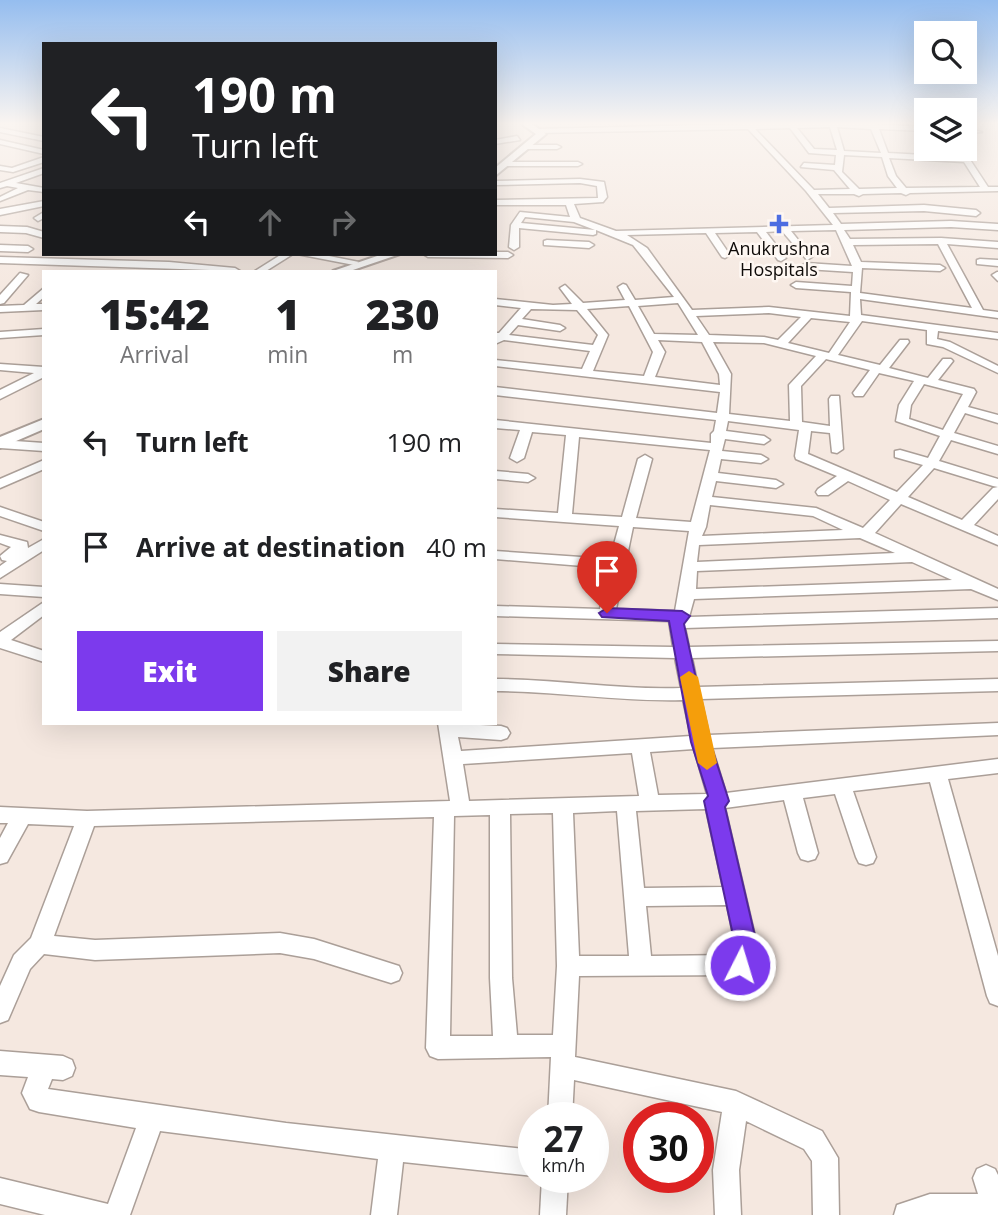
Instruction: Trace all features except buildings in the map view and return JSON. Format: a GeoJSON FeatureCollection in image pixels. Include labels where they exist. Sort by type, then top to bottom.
{"type":"FeatureCollection","features":[{"type":"Feature","properties":{"kind":"main road"},"geometry":{"type":"LineString","coordinates":[[331,270],[374,256]]}},
{"type":"Feature","properties":{"kind":"main road"},"geometry":{"type":"LineString","coordinates":[[342,270],[388,256]]}},
{"type":"Feature","properties":{"kind":"main road"},"geometry":{"type":"LineString","coordinates":[[0,437],[42,419]]}},
{"type":"Feature","properties":{"kind":"main road"},"geometry":{"type":"LineString","coordinates":[[0,444],[42,424]]}},
{"type":"Feature","properties":{"kind":"street"},"geometry":{"type":"LineString","coordinates":[[497,183],[580,181],[601,184],[603,197],[600,200],[569,202],[497,203]]}},
{"type":"Feature","properties":{"kind":"street"},"geometry":{"type":"LineString","coordinates":[[801,181],[849,242],[858,267],[855,315],[828,355],[795,385],[801,425],[801,456],[998,541]]}},
{"type":"Feature","properties":{"kind":"street"},"geometry":{"type":"LineString","coordinates":[[846,181],[877,210]]}},
{"type":"Feature","properties":{"kind":"street"},"geometry":{"type":"LineString","coordinates":[[893,181],[913,200]]}},
{"type":"Feature","properties":{"kind":"street"},"geometry":{"type":"LineString","coordinates":[[947,181],[960,203]]}},
{"type":"Feature","properties":{"kind":"street"},"geometry":{"type":"LineString","coordinates":[[980,181],[985,188]]}},
{"type":"Feature","properties":{"kind":"street"},"geometry":{"type":"LineString","coordinates":[[3,184],[42,190]]}},
{"type":"Feature","properties":{"kind":"street"},"geometry":{"type":"LineString","coordinates":[[2,199],[27,187]]}},
{"type":"Feature","properties":{"kind":"street"},"geometry":{"type":"LineString","coordinates":[[812,192],[998,188]]}},
{"type":"Feature","properties":{"kind":"street"},"geometry":{"type":"LineString","coordinates":[[569,202],[576,220]]}},
{"type":"Feature","properties":{"kind":"street"},"geometry":{"type":"LineString","coordinates":[[0,212],[42,203]]}},
{"type":"Feature","properties":{"kind":"street"},"geometry":{"type":"LineString","coordinates":[[497,252],[511,251],[515,225],[523,214],[524,203]]}},
{"type":"Feature","properties":{"kind":"street"},"geometry":{"type":"LineString","coordinates":[[825,211],[924,208],[976,213]]}},
{"type":"Feature","properties":{"kind":"street"},"geometry":{"type":"LineString","coordinates":[[523,214],[576,220],[638,244],[705,336],[725,374],[726,390],[705,500],[693,541],[687,594],[679,620],[701,742],[717,801],[733,896],[747,949],[740,965],[568,967]]}},
{"type":"Feature","properties":{"kind":"street"},"geometry":{"type":"LineString","coordinates":[[515,225],[608,233],[951,224],[998,227]]}},
{"type":"Feature","properties":{"kind":"street"},"geometry":{"type":"LineString","coordinates":[[0,229],[16,229],[42,235]]}},
{"type":"Feature","properties":{"kind":"street"},"geometry":{"type":"LineString","coordinates":[[0,246],[16,229]]}},
{"type":"Feature","properties":{"kind":"street"},"geometry":{"type":"LineString","coordinates":[[759,229],[781,258]]}},
{"type":"Feature","properties":{"kind":"street"},"geometry":{"type":"LineString","coordinates":[[785,229],[807,261],[858,267],[940,268]]}},
{"type":"Feature","properties":{"kind":"street"},"geometry":{"type":"LineString","coordinates":[[564,230],[544,247],[589,245]]}},
{"type":"Feature","properties":{"kind":"street"},"geometry":{"type":"LineString","coordinates":[[709,230],[725,255]]}},
{"type":"Feature","properties":{"kind":"street"},"geometry":{"type":"LineString","coordinates":[[894,241],[904,262]]}},
{"type":"Feature","properties":{"kind":"street"},"geometry":{"type":"LineString","coordinates":[[849,242],[941,241],[998,245]]}},
{"type":"Feature","properties":{"kind":"street"},"geometry":{"type":"LineString","coordinates":[[941,241],[979,312]]}},
{"type":"Feature","properties":{"kind":"street"},"geometry":{"type":"LineString","coordinates":[[0,246],[28,248]]}},
{"type":"Feature","properties":{"kind":"street"},"geometry":{"type":"LineString","coordinates":[[87,262],[94,256]]}},
{"type":"Feature","properties":{"kind":"street"},"geometry":{"type":"LineString","coordinates":[[169,265],[184,256]]}},
{"type":"Feature","properties":{"kind":"street"},"geometry":{"type":"LineString","coordinates":[[262,270],[285,256]]}},
{"type":"Feature","properties":{"kind":"street"},"geometry":{"type":"LineString","coordinates":[[315,256],[354,262]]}},
{"type":"Feature","properties":{"kind":"street"},"geometry":{"type":"LineString","coordinates":[[0,260],[169,265],[202,270]]}},
{"type":"Feature","properties":{"kind":"street"},"geometry":{"type":"LineString","coordinates":[[980,262],[998,262]]}},
{"type":"Feature","properties":{"kind":"street"},"geometry":{"type":"LineString","coordinates":[[0,301],[23,275]]}},
{"type":"Feature","properties":{"kind":"street"},"geometry":{"type":"LineString","coordinates":[[0,284],[15,285]]}},
{"type":"Feature","properties":{"kind":"street"},"geometry":{"type":"LineString","coordinates":[[796,285],[909,299],[943,308],[998,315]]}},
{"type":"Feature","properties":{"kind":"street"},"geometry":{"type":"LineString","coordinates":[[506,287],[497,302],[528,306],[581,306],[681,300]]}},
{"type":"Feature","properties":{"kind":"street"},"geometry":{"type":"LineString","coordinates":[[623,287],[659,352],[648,380]]}},
{"type":"Feature","properties":{"kind":"street"},"geometry":{"type":"LineString","coordinates":[[565,288],[603,335],[586,373]]}},
{"type":"Feature","properties":{"kind":"street"},"geometry":{"type":"LineString","coordinates":[[27,308],[42,293]]}},
{"type":"Feature","properties":{"kind":"street"},"geometry":{"type":"LineString","coordinates":[[798,303],[855,315],[998,336]]}},
{"type":"Feature","properties":{"kind":"street"},"geometry":{"type":"LineString","coordinates":[[497,339],[528,306]]}},
{"type":"Feature","properties":{"kind":"street"},"geometry":{"type":"LineString","coordinates":[[0,309],[42,307]]}},
{"type":"Feature","properties":{"kind":"street"},"geometry":{"type":"LineString","coordinates":[[943,308],[945,329]]}},
{"type":"Feature","properties":{"kind":"street"},"geometry":{"type":"LineString","coordinates":[[689,313],[769,310],[855,315]]}},
{"type":"Feature","properties":{"kind":"street"},"geometry":{"type":"LineString","coordinates":[[781,344],[809,314]]}},
{"type":"Feature","properties":{"kind":"street"},"geometry":{"type":"LineString","coordinates":[[514,321],[560,328]]}},
{"type":"Feature","properties":{"kind":"street"},"geometry":{"type":"LineString","coordinates":[[933,327],[931,342],[946,344],[998,370]]}},
{"type":"Feature","properties":{"kind":"street"},"geometry":{"type":"LineString","coordinates":[[0,335],[42,332]]}},
{"type":"Feature","properties":{"kind":"street"},"geometry":{"type":"LineString","coordinates":[[651,337],[705,336],[781,344],[970,391],[963,409],[945,434],[931,464],[867,533],[693,541]]}},
{"type":"Feature","properties":{"kind":"street"},"geometry":{"type":"LineString","coordinates":[[497,339],[598,349]]}},
{"type":"Feature","properties":{"kind":"street"},"geometry":{"type":"LineString","coordinates":[[859,393],[904,342]]}},
{"type":"Feature","properties":{"kind":"street"},"geometry":{"type":"LineString","coordinates":[[947,361],[905,405],[902,421],[998,450]]}},
{"type":"Feature","properties":{"kind":"street"},"geometry":{"type":"LineString","coordinates":[[497,363],[726,390]]}},
{"type":"Feature","properties":{"kind":"street"},"geometry":{"type":"LineString","coordinates":[[0,367],[42,371]]}},
{"type":"Feature","properties":{"kind":"street"},"geometry":{"type":"LineString","coordinates":[[0,395],[42,372]]}},
{"type":"Feature","properties":{"kind":"street"},"geometry":{"type":"LineString","coordinates":[[497,391],[836,430]]}},
{"type":"Feature","properties":{"kind":"street"},"geometry":{"type":"LineString","coordinates":[[835,399],[837,449]]}},
{"type":"Feature","properties":{"kind":"street"},"geometry":{"type":"LineString","coordinates":[[963,409],[998,419]]}},
{"type":"Feature","properties":{"kind":"street"},"geometry":{"type":"LineString","coordinates":[[497,425],[716,445],[764,440]]}},
{"type":"Feature","properties":{"kind":"street"},"geometry":{"type":"LineString","coordinates":[[517,458],[527,427]]}},
{"type":"Feature","properties":{"kind":"street"},"geometry":{"type":"LineString","coordinates":[[565,517],[573,433]]}},
{"type":"Feature","properties":{"kind":"street"},"geometry":{"type":"LineString","coordinates":[[0,444],[42,447]]}},
{"type":"Feature","properties":{"kind":"street"},"geometry":{"type":"LineString","coordinates":[[716,445],[761,459]]}},
{"type":"Feature","properties":{"kind":"street"},"geometry":{"type":"LineString","coordinates":[[900,454],[998,483]]}},
{"type":"Feature","properties":{"kind":"street"},"geometry":{"type":"LineString","coordinates":[[607,613],[616,564],[645,459]]}},
{"type":"Feature","properties":{"kind":"street"},"geometry":{"type":"LineString","coordinates":[[0,484],[40,468]]}},
{"type":"Feature","properties":{"kind":"street"},"geometry":{"type":"LineString","coordinates":[[497,475],[528,478]]}},
{"type":"Feature","properties":{"kind":"street"},"geometry":{"type":"LineString","coordinates":[[710,476],[776,484]]}},
{"type":"Feature","properties":{"kind":"street"},"geometry":{"type":"LineString","coordinates":[[823,492],[847,476]]}},
{"type":"Feature","properties":{"kind":"street"},"geometry":{"type":"LineString","coordinates":[[964,527],[998,491]]}},
{"type":"Feature","properties":{"kind":"street"},"geometry":{"type":"LineString","coordinates":[[705,500],[816,512],[977,583],[998,595]]}},
{"type":"Feature","properties":{"kind":"street"},"geometry":{"type":"LineString","coordinates":[[0,511],[42,526]]}},
{"type":"Feature","properties":{"kind":"street"},"geometry":{"type":"LineString","coordinates":[[497,513],[630,520],[699,527]]}},
{"type":"Feature","properties":{"kind":"street"},"geometry":{"type":"LineString","coordinates":[[0,539],[22,546],[0,562]]}},
{"type":"Feature","properties":{"kind":"street"},"geometry":{"type":"LineString","coordinates":[[0,573],[42,544]]}},
{"type":"Feature","properties":{"kind":"street"},"geometry":{"type":"LineString","coordinates":[[497,555],[616,564]]}},
{"type":"Feature","properties":{"kind":"street"},"geometry":{"type":"LineString","coordinates":[[689,567],[918,557]]}},
{"type":"Feature","properties":{"kind":"street"},"geometry":{"type":"LineString","coordinates":[[687,594],[977,583]]}},
{"type":"Feature","properties":{"kind":"street"},"geometry":{"type":"LineString","coordinates":[[0,589],[42,592]]}},
{"type":"Feature","properties":{"kind":"street"},"geometry":{"type":"LineString","coordinates":[[497,611],[607,613],[679,620],[998,613]]}},
{"type":"Feature","properties":{"kind":"street"},"geometry":{"type":"LineString","coordinates":[[1,638],[41,612]]}},
{"type":"Feature","properties":{"kind":"street"},"geometry":{"type":"LineString","coordinates":[[1,638],[42,656]]}},
{"type":"Feature","properties":{"kind":"street"},"geometry":{"type":"LineString","coordinates":[[497,649],[684,653],[998,646]]}},
{"type":"Feature","properties":{"kind":"street"},"geometry":{"type":"LineString","coordinates":[[497,685],[530,685],[643,695],[998,685]]}},
{"type":"Feature","properties":{"kind":"street"},"geometry":{"type":"LineString","coordinates":[[501,733],[447,726],[455,758],[438,1048],[506,1048],[564,1056],[736,1103],[820,1146],[825,1158],[826,1215]]}},
{"type":"Feature","properties":{"kind":"street"},"geometry":{"type":"LineString","coordinates":[[455,758],[701,742],[998,729]]}},
{"type":"Feature","properties":{"kind":"street"},"geometry":{"type":"LineString","coordinates":[[640,748],[650,803]]}},
{"type":"Feature","properties":{"kind":"street"},"geometry":{"type":"LineString","coordinates":[[0,815],[87,819],[717,801],[998,766]]}},
{"type":"Feature","properties":{"kind":"street"},"geometry":{"type":"LineString","coordinates":[[937,774],[998,996]]}},
{"type":"Feature","properties":{"kind":"street"},"geometry":{"type":"LineString","coordinates":[[842,786],[866,857]]}},
{"type":"Feature","properties":{"kind":"street"},"geometry":{"type":"LineString","coordinates":[[792,792],[808,853]]}},
{"type":"Feature","properties":{"kind":"street"},"geometry":{"type":"LineString","coordinates":[[626,805],[641,967]]}},
{"type":"Feature","properties":{"kind":"street"},"geometry":{"type":"LineString","coordinates":[[561,1102],[568,967],[563,806]]}},
{"type":"Feature","properties":{"kind":"street"},"geometry":{"type":"LineString","coordinates":[[500,807],[501,978],[506,1048]]}},
{"type":"Feature","properties":{"kind":"street"},"geometry":{"type":"LineString","coordinates":[[0,856],[22,817]]}},
{"type":"Feature","properties":{"kind":"street"},"geometry":{"type":"LineString","coordinates":[[0,1012],[22,962],[40,944],[87,819]]}},
{"type":"Feature","properties":{"kind":"street"},"geometry":{"type":"LineString","coordinates":[[633,897],[733,896]]}},
{"type":"Feature","properties":{"kind":"street"},"geometry":{"type":"LineString","coordinates":[[40,944],[95,950],[280,943],[314,949],[391,973]]}},
{"type":"Feature","properties":{"kind":"street"},"geometry":{"type":"LineString","coordinates":[[0,1063],[53,1068],[34,1098],[152,1119],[392,1149],[518,1161]]}},
{"type":"Feature","properties":{"kind":"street"},"geometry":{"type":"LineString","coordinates":[[728,1215],[726,1170],[736,1103]]}},
{"type":"Feature","properties":{"kind":"street"},"geometry":{"type":"LineString","coordinates":[[117,1215],[152,1119]]}},
{"type":"Feature","properties":{"kind":"street"},"geometry":{"type":"LineString","coordinates":[[384,1215],[392,1149]]}},
{"type":"Feature","properties":{"kind":"street"},"geometry":{"type":"LineString","coordinates":[[906,1215],[930,1207],[997,1209],[986,1178]]}},
{"type":"Feature","properties":{"kind":"street"},"geometry":{"type":"LineString","coordinates":[[0,1191],[102,1215]]}},
{"type":"Feature","properties":{"kind":"street"},"geometry":{"type":"LineString","coordinates":[[553,1215],[554,1193]]}},
{"type":"Feature","properties":{"kind":"slow traffic"},"geometry":{"type":"LineString","coordinates":[[689,677],[707,763]]}},
{"type":"Feature","properties":{"kind":"place","name":"Anukrushna Hospitals"},"geometry":{"type":"Point","coordinates":[779,224]}},
{"type":"Feature","properties":{"kind":"route"},"geometry":{"type":"LineString","coordinates":[[607,613],[682,616],[676,623],[701,742],[719,801],[714,801],[733,896],[747,949],[746,958],[740,965]]}}]}
